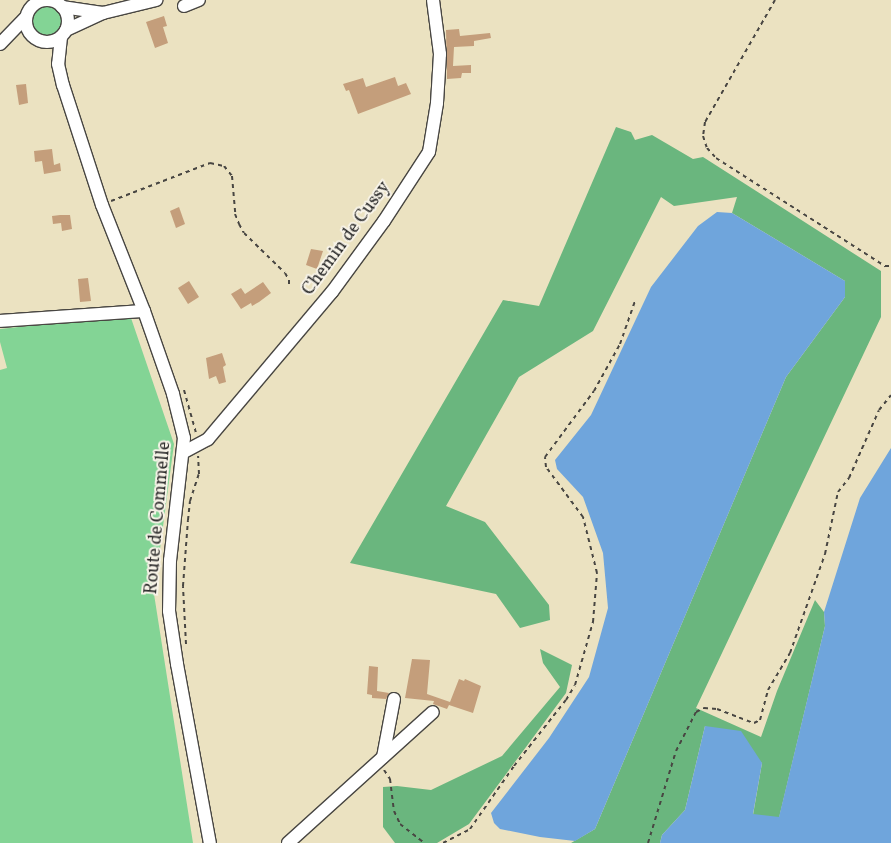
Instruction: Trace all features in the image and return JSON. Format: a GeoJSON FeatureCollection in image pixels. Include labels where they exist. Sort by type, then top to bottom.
{"type":"FeatureCollection","features":[{"type":"Feature","properties":{"kind":"street"},"geometry":{"type":"LineString","coordinates":[[2,42],[29,9],[41,1],[49,0],[62,7],[97,11],[156,0]]}},
{"type":"Feature","properties":{"kind":"street"},"geometry":{"type":"LineString","coordinates":[[184,6],[199,0]]}},
{"type":"Feature","properties":{"kind":"street","name":"Chemin de Cussy"},"geometry":{"type":"LineString","coordinates":[[184,452],[208,439],[332,292],[384,221],[429,152],[437,104],[440,54],[433,0]]}},
{"type":"Feature","properties":{"kind":"street"},"geometry":{"type":"LineString","coordinates":[[62,7],[67,18],[63,33]]}},
{"type":"Feature","properties":{"kind":"street"},"geometry":{"type":"LineString","coordinates":[[29,9],[26,24],[35,38]]}},
{"type":"Feature","properties":{"kind":"street"},"geometry":{"type":"LineString","coordinates":[[2,42],[35,38],[50,42],[97,11]]}},
{"type":"Feature","properties":{"kind":"street","name":"Route de Commelle"},"geometry":{"type":"LineString","coordinates":[[58,64],[63,33]]}},
{"type":"Feature","properties":{"kind":"street","name":"Route de Commelle"},"geometry":{"type":"LineString","coordinates":[[35,38],[58,64],[102,205],[144,311],[179,415],[184,452],[170,560],[170,611],[177,664],[210,843]]}},
{"type":"Feature","properties":{"kind":"street"},"geometry":{"type":"LineString","coordinates":[[0,321],[144,311]]}},
{"type":"Feature","properties":{"kind":"street"},"geometry":{"type":"LineString","coordinates":[[381,759],[394,699]]}},
{"type":"Feature","properties":{"kind":"street"},"geometry":{"type":"LineString","coordinates":[[288,843],[433,712]]}},
{"type":"Feature","properties":{"kind":"path"},"geometry":{"type":"LineString","coordinates":[[775,0],[705,122],[703,136],[707,148],[716,158],[885,266],[891,266]]}},
{"type":"Feature","properties":{"kind":"path"},"geometry":{"type":"LineString","coordinates":[[102,205],[210,163],[218,163],[224,166],[232,176],[235,214],[242,229],[285,273],[289,288]]}},
{"type":"Feature","properties":{"kind":"path"},"geometry":{"type":"LineString","coordinates":[[443,843],[470,830],[514,766],[566,700],[575,685],[594,622],[597,574],[583,517],[568,494],[546,467],[545,457],[594,391],[620,344],[635,301]]}},
{"type":"Feature","properties":{"kind":"path"},"geometry":{"type":"LineString","coordinates":[[184,389],[190,407],[198,446],[199,474],[190,501],[183,586],[186,652]]}},
{"type":"Feature","properties":{"kind":"path"},"geometry":{"type":"LineString","coordinates":[[648,843],[676,751],[696,712],[704,708],[717,710],[754,723],[760,720],[768,690],[790,653],[825,554],[838,492],[849,478],[879,410],[891,395]]}},
{"type":"Feature","properties":{"kind":"path"},"geometry":{"type":"LineString","coordinates":[[381,759],[390,779],[394,811],[400,824],[424,843]]}},
{"type":"Feature","properties":{"kind":"green space"},"geometry":{"type":"Polygon","coordinates":[[[47,3],[58,8],[63,19],[58,30],[47,35],[36,30],[31,19],[36,8],[47,3]]]}},
{"type":"Feature","properties":{"kind":"green space"},"geometry":{"type":"Polygon","coordinates":[[[616,127],[631,132],[635,140],[652,135],[693,159],[703,157],[881,271],[881,317],[696,708],[761,737],[777,691],[815,600],[824,612],[825,626],[779,818],[753,815],[762,763],[705,726],[685,810],[662,835],[660,843],[571,843],[595,829],[786,377],[845,297],[845,281],[732,213],[737,197],[674,206],[661,197],[593,331],[519,377],[446,506],[485,522],[549,605],[550,620],[520,628],[496,594],[350,563],[503,300],[539,306],[616,127]]]}},
{"type":"Feature","properties":{"kind":"green space"},"geometry":{"type":"Polygon","coordinates":[[[130,315],[174,444],[154,594],[193,843],[0,843],[0,370],[7,368],[0,342],[0,329],[130,315]]]}},
{"type":"Feature","properties":{"kind":"green space"},"geometry":{"type":"Polygon","coordinates":[[[540,649],[572,665],[566,693],[469,824],[437,843],[395,843],[383,827],[383,787],[397,786],[431,790],[502,756],[560,687],[543,663],[540,649]]]}},
{"type":"Feature","properties":{"kind":"water"},"geometry":{"type":"Polygon","coordinates":[[[717,212],[732,213],[845,281],[845,297],[786,377],[595,829],[575,841],[540,837],[500,829],[494,823],[491,813],[549,738],[589,677],[608,608],[603,553],[583,497],[557,469],[555,460],[591,415],[651,287],[698,226],[717,212]]]}},
{"type":"Feature","properties":{"kind":"water"},"geometry":{"type":"Polygon","coordinates":[[[891,448],[891,843],[660,843],[662,835],[685,810],[705,726],[741,731],[762,763],[753,814],[779,817],[825,626],[824,612],[860,498],[891,448]]]}},
{"type":"Feature","properties":{"kind":"building"},"geometry":{"type":"Polygon","coordinates":[[[164,16],[167,26],[163,27],[168,43],[155,48],[146,22],[164,16]]]}},
{"type":"Feature","properties":{"kind":"building"},"geometry":{"type":"Polygon","coordinates":[[[459,29],[460,36],[490,33],[491,38],[474,41],[474,46],[454,47],[453,66],[471,65],[471,73],[462,73],[461,78],[447,79],[446,30],[459,29]]]}},
{"type":"Feature","properties":{"kind":"building"},"geometry":{"type":"Polygon","coordinates":[[[395,77],[398,86],[406,83],[411,94],[358,114],[349,90],[346,91],[343,84],[363,78],[366,87],[395,77]]]}},
{"type":"Feature","properties":{"kind":"building"},"geometry":{"type":"Polygon","coordinates":[[[26,84],[28,103],[19,105],[16,85],[26,84]]]}},
{"type":"Feature","properties":{"kind":"building"},"geometry":{"type":"Polygon","coordinates":[[[52,149],[54,165],[60,163],[61,171],[44,174],[42,161],[35,162],[34,151],[52,149]]]}},
{"type":"Feature","properties":{"kind":"building"},"geometry":{"type":"Polygon","coordinates":[[[179,207],[185,224],[176,228],[170,211],[179,207]]]}},
{"type":"Feature","properties":{"kind":"building"},"geometry":{"type":"Polygon","coordinates":[[[70,215],[72,229],[62,231],[61,223],[53,224],[52,216],[70,215]]]}},
{"type":"Feature","properties":{"kind":"building"},"geometry":{"type":"Polygon","coordinates":[[[311,249],[323,251],[317,269],[306,265],[311,249]]]}},
{"type":"Feature","properties":{"kind":"building"},"geometry":{"type":"Polygon","coordinates":[[[88,278],[91,301],[80,302],[78,279],[88,278]]]}},
{"type":"Feature","properties":{"kind":"building"},"geometry":{"type":"Polygon","coordinates":[[[189,281],[199,297],[188,304],[178,288],[189,281]]]}},
{"type":"Feature","properties":{"kind":"building"},"geometry":{"type":"Polygon","coordinates":[[[263,282],[271,293],[252,306],[251,303],[241,309],[231,294],[241,288],[245,294],[263,282]]]}},
{"type":"Feature","properties":{"kind":"building"},"geometry":{"type":"Polygon","coordinates":[[[222,353],[226,365],[223,367],[226,382],[219,384],[216,376],[209,379],[206,358],[222,353]]]}},
{"type":"Feature","properties":{"kind":"building"},"geometry":{"type":"Polygon","coordinates":[[[412,659],[430,660],[427,694],[450,702],[459,679],[464,681],[465,679],[481,686],[473,713],[449,705],[447,709],[433,704],[434,701],[405,698],[412,659]]]}},
{"type":"Feature","properties":{"kind":"building"},"geometry":{"type":"Polygon","coordinates":[[[369,666],[378,667],[377,691],[389,693],[386,699],[372,698],[372,695],[367,694],[369,666]]]}}]}
